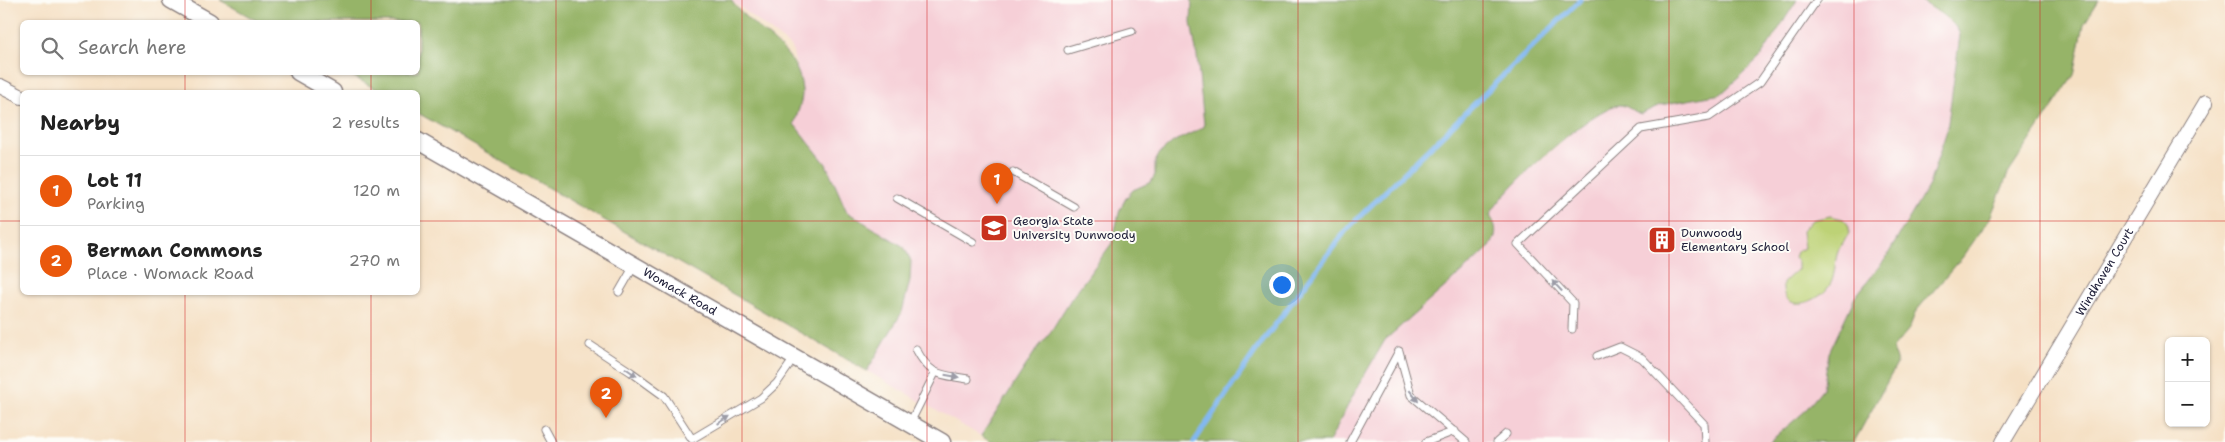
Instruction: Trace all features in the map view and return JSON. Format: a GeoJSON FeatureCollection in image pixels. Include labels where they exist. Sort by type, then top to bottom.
{"type":"FeatureCollection","features":[{"type":"Feature","properties":{"kind":"street"},"geometry":{"type":"LineString","coordinates":[[171,0],[206,20]]}},
{"type":"Feature","properties":{"kind":"street"},"geometry":{"type":"LineString","coordinates":[[303,75],[329,90]]}},
{"type":"Feature","properties":{"kind":"street"},"geometry":{"type":"LineString","coordinates":[[0,86],[20,96]]}},
{"type":"Feature","properties":{"kind":"street","name":"Windhaven Court"},"geometry":{"type":"LineString","coordinates":[[2003,442],[2206,102]]}},
{"type":"Feature","properties":{"kind":"street","name":"Womack Road"},"geometry":{"type":"LineString","coordinates":[[420,142],[942,442]]}},
{"type":"Feature","properties":{"kind":"lane"},"geometry":{"type":"LineString","coordinates":[[1572,329],[1573,303],[1518,244],[1642,129],[1709,117],[1760,82],[1817,0]]}},
{"type":"Feature","properties":{"kind":"lane"},"geometry":{"type":"LineString","coordinates":[[1068,50],[1132,31]]}},
{"type":"Feature","properties":{"kind":"lane"},"geometry":{"type":"LineString","coordinates":[[1013,172],[1074,207]]}},
{"type":"Feature","properties":{"kind":"lane"},"geometry":{"type":"LineString","coordinates":[[897,198],[973,242]]}},
{"type":"Feature","properties":{"kind":"lane"},"geometry":{"type":"LineString","coordinates":[[619,292],[634,265]]}},
{"type":"Feature","properties":{"kind":"lane"},"geometry":{"type":"LineString","coordinates":[[590,345],[632,372],[664,396],[692,439],[756,401],[777,383],[795,357]]}},
{"type":"Feature","properties":{"kind":"lane"},"geometry":{"type":"LineString","coordinates":[[1597,356],[1620,347],[1642,358],[1704,424],[1704,442]]}},
{"type":"Feature","properties":{"kind":"lane"},"geometry":{"type":"LineString","coordinates":[[916,349],[924,362],[935,373],[968,379]]}},
{"type":"Feature","properties":{"kind":"lane"},"geometry":{"type":"LineString","coordinates":[[1350,442],[1399,351],[1411,395],[1466,442]]}},
{"type":"Feature","properties":{"kind":"lane"},"geometry":{"type":"LineString","coordinates":[[910,423],[935,373]]}},
{"type":"Feature","properties":{"kind":"lane"},"geometry":{"type":"LineString","coordinates":[[544,429],[551,442]]}},
{"type":"Feature","properties":{"kind":"lane"},"geometry":{"type":"LineString","coordinates":[[1426,442],[1455,431]]}},
{"type":"Feature","properties":{"kind":"lane"},"geometry":{"type":"LineString","coordinates":[[1496,442],[1506,434]]}},
{"type":"Feature","properties":{"kind":"shaded area","name":"Georgia State University Dunwoody"},"geometry":{"type":"Polygon","coordinates":[[[731,0],[1192,0],[1191,23],[1197,56],[1204,124],[1202,128],[1173,142],[1154,168],[1155,175],[1151,182],[1120,209],[1112,243],[1071,299],[1048,336],[1036,350],[981,436],[867,371],[902,312],[904,247],[847,212],[826,164],[794,124],[802,91],[792,48],[731,0]]]}},
{"type":"Feature","properties":{"kind":"shaded area"},"geometry":{"type":"Polygon","coordinates":[[[1797,0],[1920,0],[1949,21],[1958,30],[1960,35],[1947,130],[1929,185],[1884,261],[1855,297],[1829,353],[1823,389],[1803,413],[1769,442],[1329,442],[1358,386],[1385,340],[1410,318],[1495,223],[1490,215],[1492,209],[1516,182],[1582,124],[1608,108],[1620,105],[1641,114],[1660,105],[1721,94],[1773,40],[1797,0]]]}},
{"type":"Feature","properties":{"kind":"green space"},"geometry":{"type":"Polygon","coordinates":[[[220,0],[731,0],[740,12],[774,41],[793,62],[799,75],[802,90],[801,103],[794,124],[826,164],[847,212],[904,247],[911,261],[910,280],[902,312],[867,371],[420,114],[420,90],[377,90],[351,75],[420,75],[420,20],[255,20],[220,0]]]}},
{"type":"Feature","properties":{"kind":"green space"},"geometry":{"type":"Polygon","coordinates":[[[1192,0],[1797,0],[1760,58],[1721,94],[1660,105],[1641,114],[1622,105],[1608,109],[1570,134],[1528,171],[1510,189],[1490,216],[1496,232],[1490,247],[1385,340],[1358,386],[1329,442],[991,442],[981,436],[1036,350],[1048,336],[1071,299],[1112,243],[1120,209],[1126,198],[1133,190],[1151,182],[1155,175],[1155,162],[1160,153],[1173,142],[1202,128],[1204,124],[1197,56],[1191,23],[1192,0]]]}},
{"type":"Feature","properties":{"kind":"green space"},"geometry":{"type":"Polygon","coordinates":[[[1920,0],[2099,0],[2084,24],[2074,75],[2008,174],[1990,218],[1962,258],[1916,311],[1909,329],[1893,348],[1897,364],[1854,442],[1769,442],[1803,413],[1823,389],[1829,353],[1855,297],[1884,261],[1929,185],[1947,130],[1960,35],[1949,20],[1920,0]]]}},
{"type":"Feature","properties":{"kind":"green space"},"geometry":{"type":"Polygon","coordinates":[[[1830,216],[1843,219],[1847,223],[1849,230],[1837,254],[1834,275],[1830,285],[1821,295],[1814,299],[1807,302],[1792,302],[1783,293],[1783,283],[1798,269],[1798,262],[1794,257],[1796,252],[1804,248],[1802,231],[1812,220],[1830,216]]]}},
{"type":"Feature","properties":{"kind":"waterway"},"geometry":{"type":"LineString","coordinates":[[1194,442],[1257,349],[1347,229],[1580,0]]}},
{"type":"Feature","properties":{"kind":"place","name":"Lot 11"},"geometry":{"type":"Point","coordinates":[997,204]}},
{"type":"Feature","properties":{"kind":"place","name":"Georgia State University Dunwoody"},"geometry":{"type":"Point","coordinates":[994,228]}},
{"type":"Feature","properties":{"kind":"place","name":"Dunwoody Elementary School"},"geometry":{"type":"Point","coordinates":[1662,240]}},
{"type":"Feature","properties":{"kind":"place","name":"Berman Commons"},"geometry":{"type":"Point","coordinates":[606,418]}}]}
